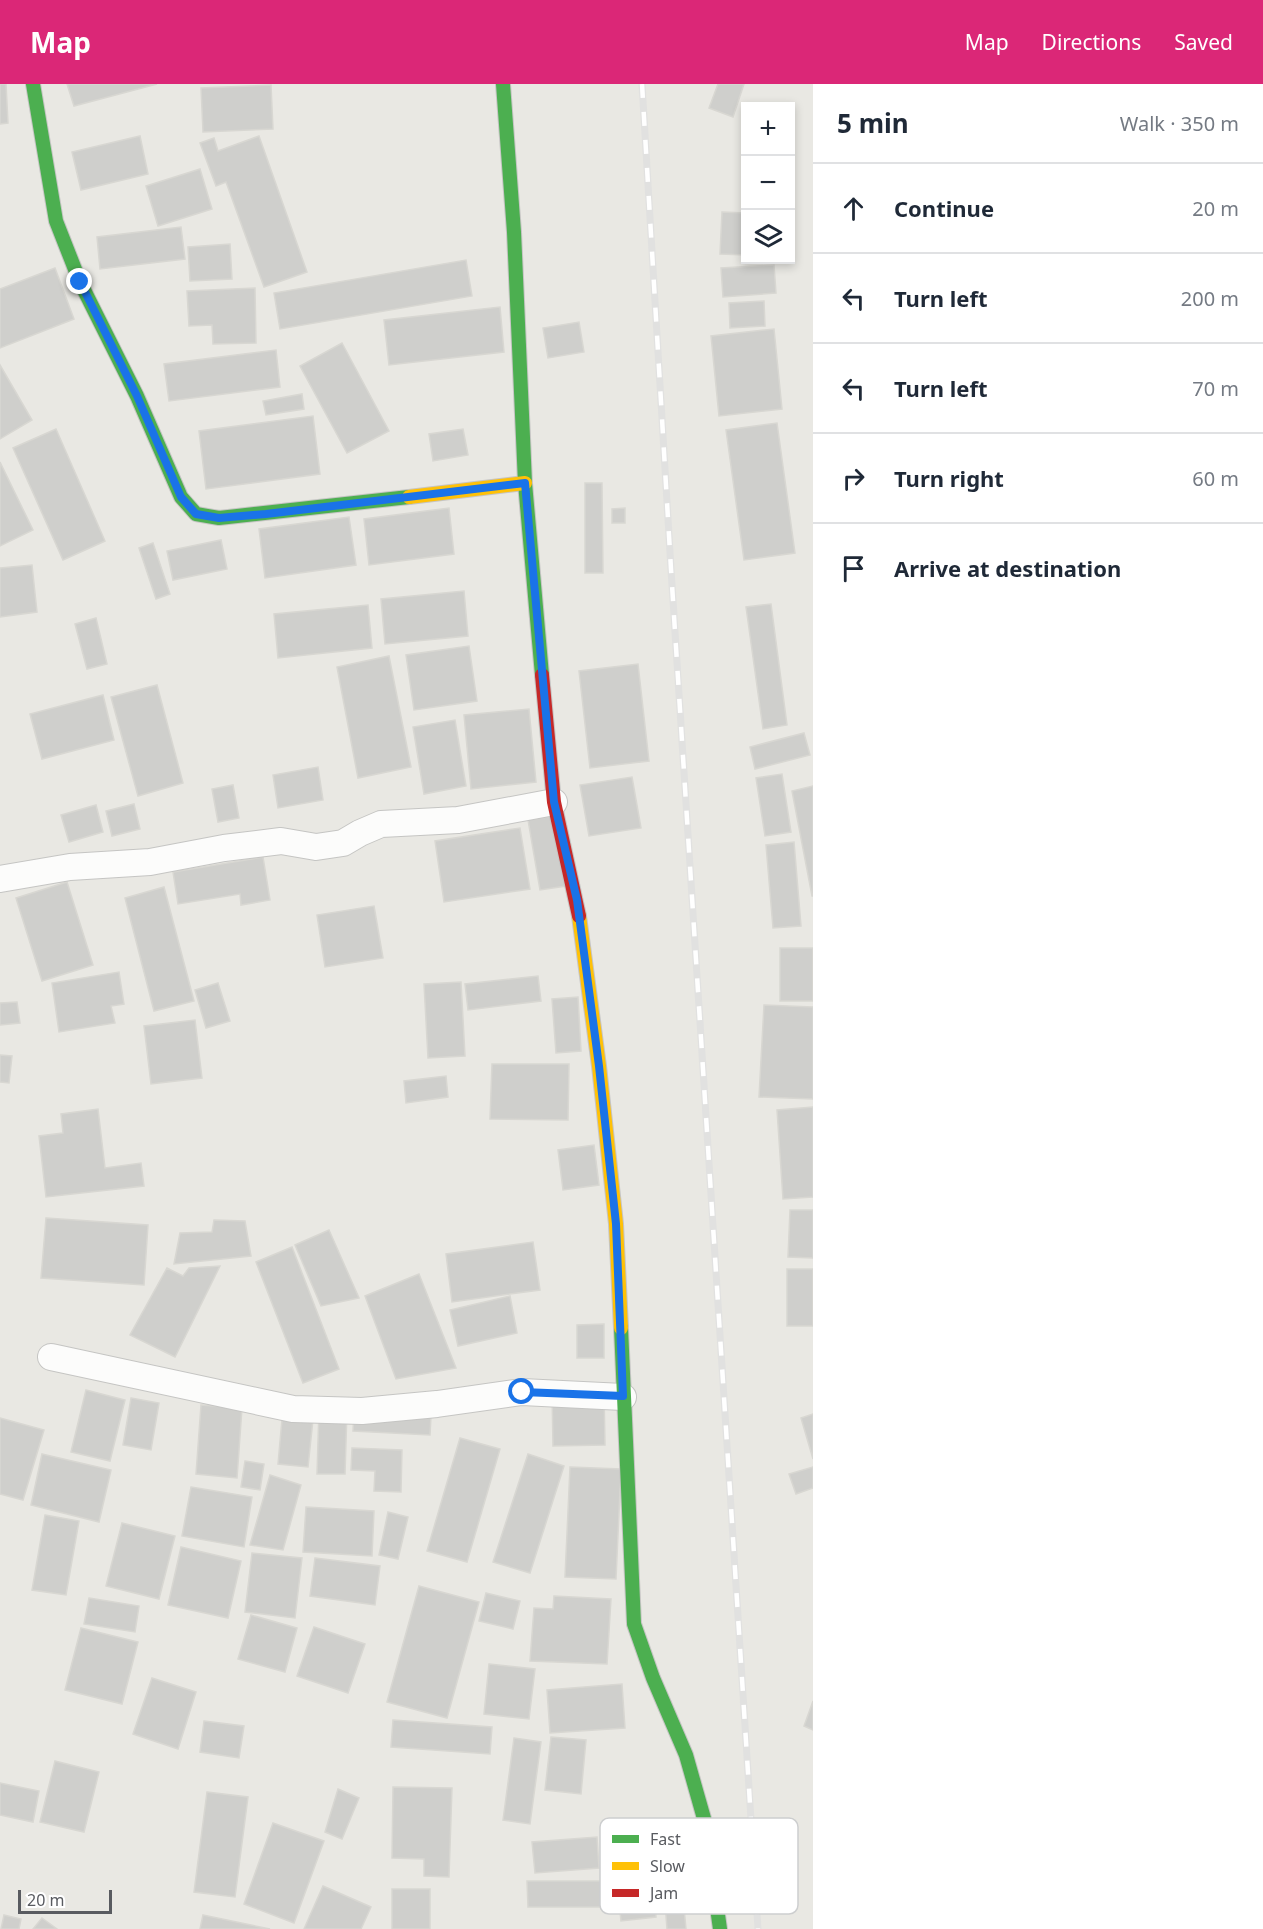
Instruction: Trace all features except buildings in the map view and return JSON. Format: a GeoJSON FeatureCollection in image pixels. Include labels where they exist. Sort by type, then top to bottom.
{"type":"FeatureCollection","features":[{"type":"Feature","properties":{"kind":"street"},"geometry":{"type":"LineString","coordinates":[[33,84],[56,221],[80,282],[137,396],[181,497],[196,514],[219,518],[266,514],[525,483]]}},
{"type":"Feature","properties":{"kind":"street"},"geometry":{"type":"LineString","coordinates":[[503,84],[514,232],[525,483],[554,802],[577,900],[599,1066],[616,1224],[634,1624],[653,1678],[686,1755],[703,1818]]}},
{"type":"Feature","properties":{"kind":"street"},"geometry":{"type":"LineString","coordinates":[[0,879],[70,867],[150,862],[224,848],[281,841],[316,847],[343,843],[381,825],[458,820],[554,802]]}},
{"type":"Feature","properties":{"kind":"street"},"geometry":{"type":"LineString","coordinates":[[51,1357],[293,1409],[362,1411],[437,1404],[522,1392],[623,1396]]}},
{"type":"Feature","properties":{"kind":"street"},"geometry":{"type":"LineString","coordinates":[[718,1914],[720,1929]]}},
{"type":"Feature","properties":{"kind":"railway"},"geometry":{"type":"LineString","coordinates":[[642,84],[751,1818]]}},
{"type":"Feature","properties":{"kind":"railway"},"geometry":{"type":"LineString","coordinates":[[757,1914],[758,1929]]}},
{"type":"Feature","properties":{"kind":"traffic: fast"},"geometry":{"type":"LineString","coordinates":[[33,84],[56,221],[80,282],[137,396],[181,497],[196,514],[219,518],[409,497]]}},
{"type":"Feature","properties":{"kind":"traffic: fast"},"geometry":{"type":"LineString","coordinates":[[503,84],[514,232],[525,483],[542,675]]}},
{"type":"Feature","properties":{"kind":"traffic: fast"},"geometry":{"type":"LineString","coordinates":[[621,1328],[634,1624],[653,1678],[686,1755],[704,1818]]}},
{"type":"Feature","properties":{"kind":"traffic: fast"},"geometry":{"type":"LineString","coordinates":[[718,1914],[720,1929]]}},
{"type":"Feature","properties":{"kind":"traffic: slow"},"geometry":{"type":"LineString","coordinates":[[409,497],[525,483]]}},
{"type":"Feature","properties":{"kind":"traffic: slow"},"geometry":{"type":"LineString","coordinates":[[579,916],[599,1066],[616,1224],[621,1328]]}},
{"type":"Feature","properties":{"kind":"traffic: jam"},"geometry":{"type":"LineString","coordinates":[[542,675],[554,802],[579,916]]}},
{"type":"Feature","properties":{"kind":"route"},"geometry":{"type":"LineString","coordinates":[[80,282],[137,396],[181,497],[196,514],[219,518],[266,514],[525,483],[554,802],[577,900],[599,1066],[616,1224],[623,1396],[522,1392]]}}]}
